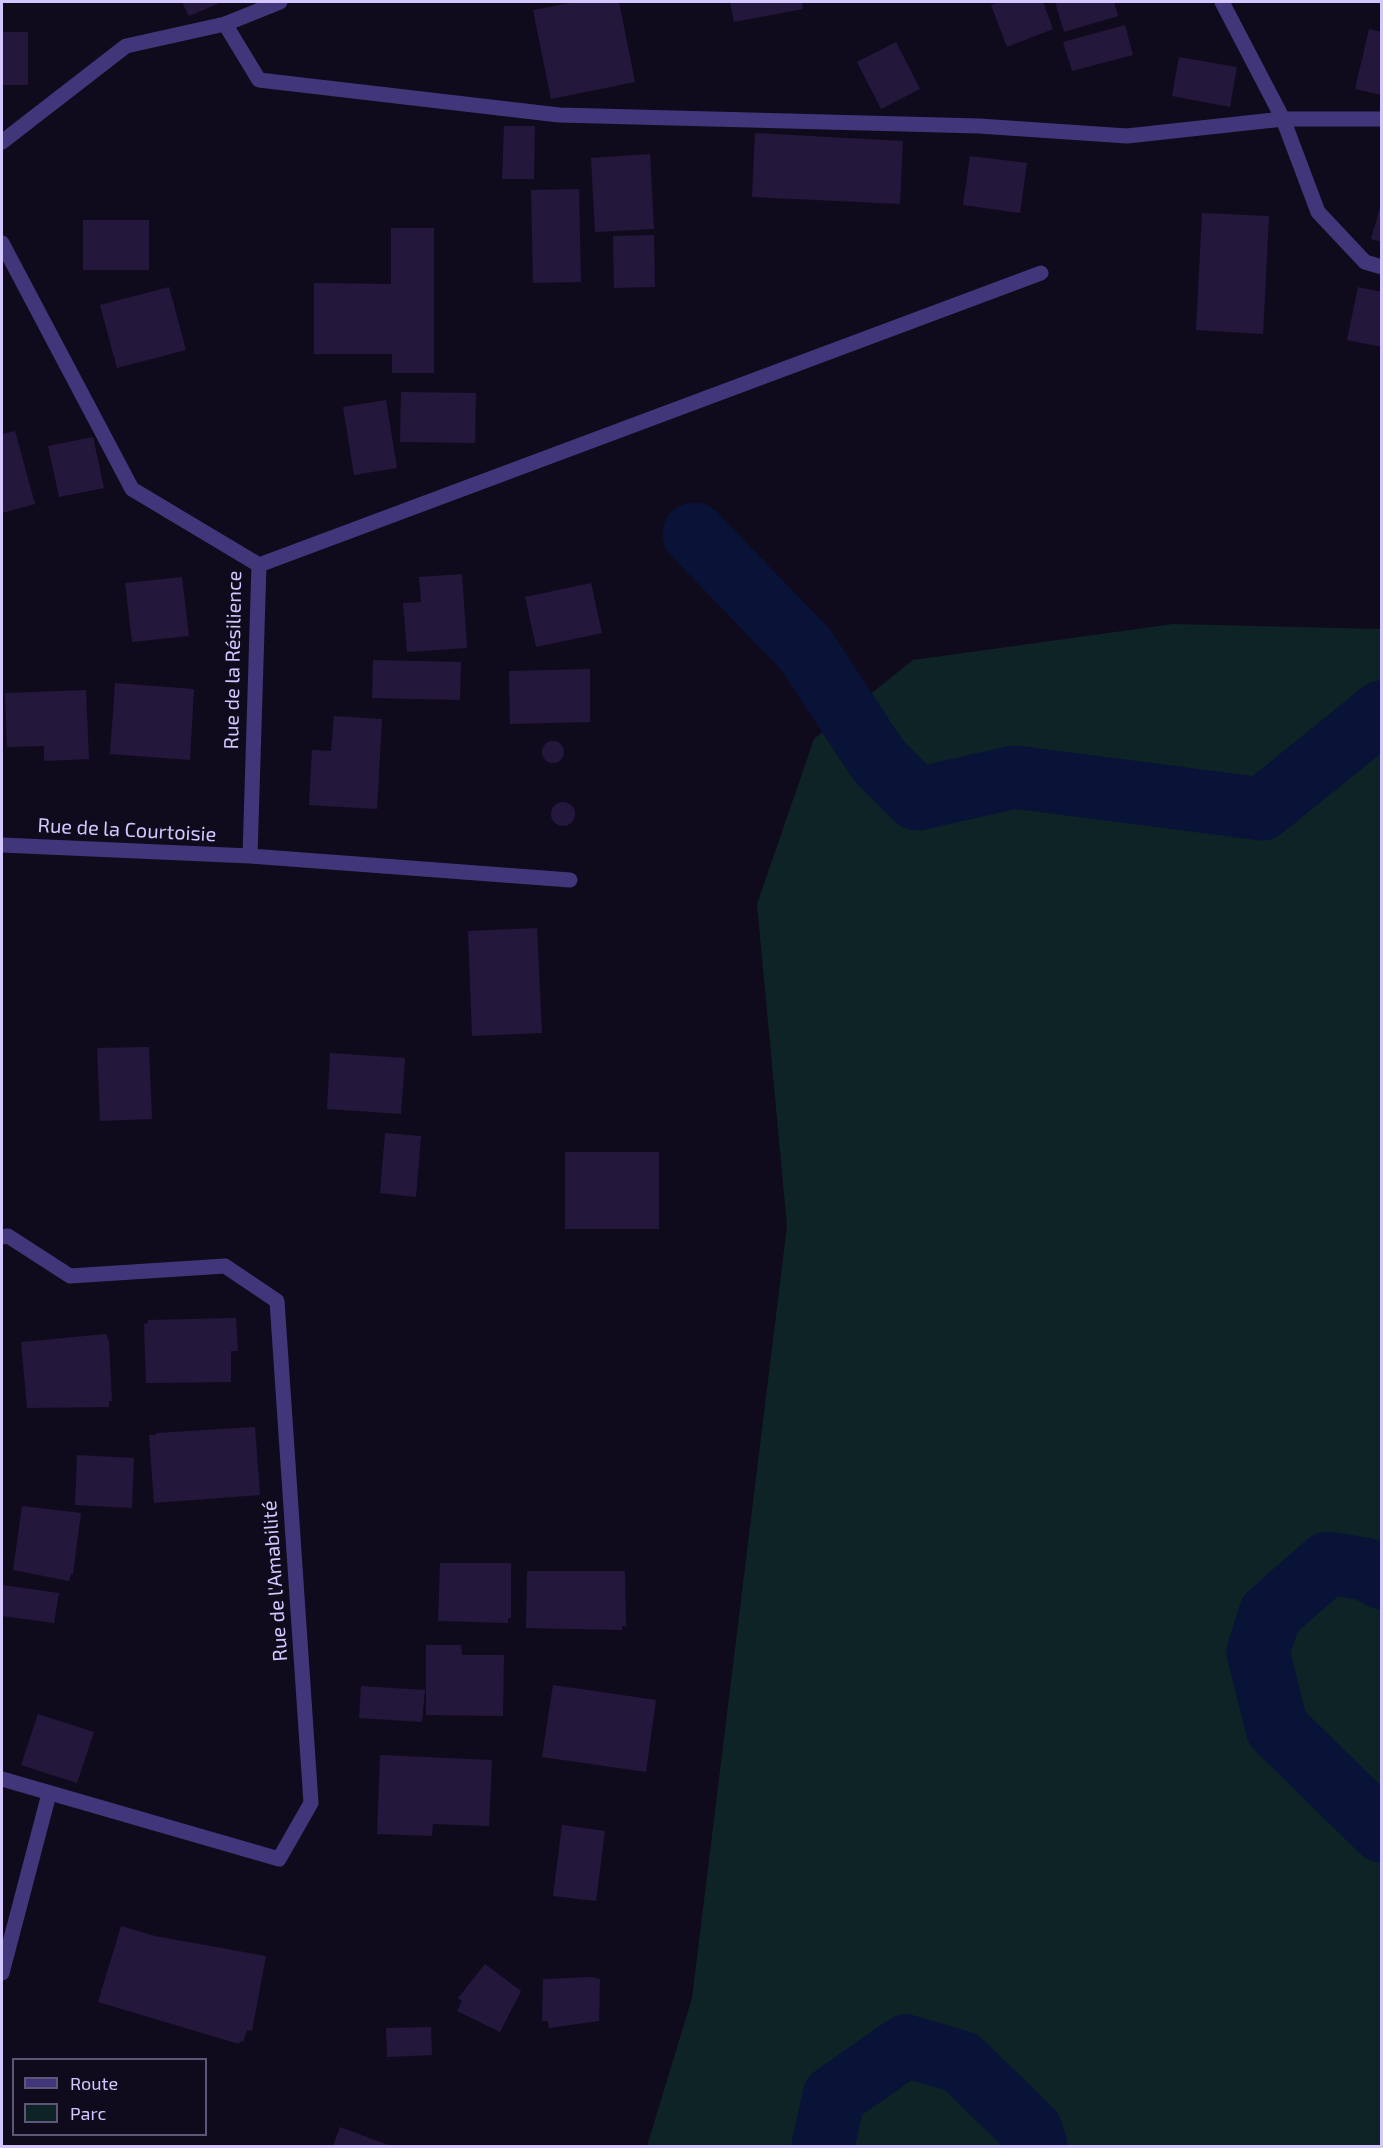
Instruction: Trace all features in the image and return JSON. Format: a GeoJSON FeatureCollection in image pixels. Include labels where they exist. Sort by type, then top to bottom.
{"type":"FeatureCollection","features":[{"type":"Feature","properties":{"kind":"street"},"geometry":{"type":"LineString","coordinates":[[2,142],[126,46],[225,24],[280,2]]}},
{"type":"Feature","properties":{"kind":"street"},"geometry":{"type":"LineString","coordinates":[[1222,2],[1283,119],[1318,212],[1365,262],[1382,267]]}},
{"type":"Feature","properties":{"kind":"street"},"geometry":{"type":"LineString","coordinates":[[225,24],[259,80],[559,115],[979,126],[1127,136],[1283,119],[1382,119]]}},
{"type":"Feature","properties":{"kind":"street","name":"Rue de la Résilience"},"geometry":{"type":"LineString","coordinates":[[2,243],[132,489],[259,565],[250,856]]}},
{"type":"Feature","properties":{"kind":"street"},"geometry":{"type":"LineString","coordinates":[[259,565],[1041,273]]}},
{"type":"Feature","properties":{"kind":"street","name":"Rue de la Courtoisie"},"geometry":{"type":"LineString","coordinates":[[2,845],[250,856],[570,879]]}},
{"type":"Feature","properties":{"kind":"street","name":"Rue de l'Amabilité"},"geometry":{"type":"LineString","coordinates":[[2,1237],[8,1236],[70,1276],[225,1266],[277,1301],[311,1803],[279,1859],[2,1779]]}},
{"type":"Feature","properties":{"kind":"street"},"geometry":{"type":"LineString","coordinates":[[2,1974],[49,1794]]}},
{"type":"Feature","properties":{"kind":"green space"},"geometry":{"type":"Polygon","coordinates":[[[1173,624],[1381,629],[1381,2146],[647,2146],[692,1998],[787,1226],[757,904],[814,739],[913,660],[1173,624]]]}},
{"type":"Feature","properties":{"kind":"building"},"geometry":{"type":"Polygon","coordinates":[[[182,2],[222,2],[189,16],[182,2]]]}},
{"type":"Feature","properties":{"kind":"building"},"geometry":{"type":"Polygon","coordinates":[[[575,2],[619,2],[635,82],[551,99],[533,10],[575,2]]]}},
{"type":"Feature","properties":{"kind":"building"},"geometry":{"type":"Polygon","coordinates":[[[730,2],[802,2],[803,9],[734,22],[730,2]]]}},
{"type":"Feature","properties":{"kind":"building"},"geometry":{"type":"Polygon","coordinates":[[[999,2],[1043,2],[1053,29],[1007,47],[991,5],[999,2]]]}},
{"type":"Feature","properties":{"kind":"building"},"geometry":{"type":"Polygon","coordinates":[[[1055,2],[1114,2],[1118,16],[1064,32],[1055,2]]]}},
{"type":"Feature","properties":{"kind":"building"},"geometry":{"type":"Polygon","coordinates":[[[1125,25],[1133,55],[1072,71],[1063,42],[1125,25]]]}},
{"type":"Feature","properties":{"kind":"building"},"geometry":{"type":"Polygon","coordinates":[[[1369,29],[1382,32],[1382,95],[1355,89],[1369,29]]]}},
{"type":"Feature","properties":{"kind":"building"},"geometry":{"type":"Polygon","coordinates":[[[2,32],[28,32],[28,85],[2,85],[2,32]]]}},
{"type":"Feature","properties":{"kind":"building"},"geometry":{"type":"Polygon","coordinates":[[[896,42],[920,89],[881,109],[857,62],[896,42]]]}},
{"type":"Feature","properties":{"kind":"building"},"geometry":{"type":"Polygon","coordinates":[[[1179,57],[1237,67],[1230,107],[1172,96],[1179,57]]]}},
{"type":"Feature","properties":{"kind":"building"},"geometry":{"type":"Polygon","coordinates":[[[504,126],[535,126],[534,179],[502,179],[504,126]]]}},
{"type":"Feature","properties":{"kind":"building"},"geometry":{"type":"Polygon","coordinates":[[[755,133],[903,141],[900,204],[752,197],[755,133]]]}},
{"type":"Feature","properties":{"kind":"building"},"geometry":{"type":"Polygon","coordinates":[[[650,154],[654,229],[595,232],[591,158],[650,154]]]}},
{"type":"Feature","properties":{"kind":"building"},"geometry":{"type":"Polygon","coordinates":[[[970,156],[1027,163],[1020,213],[963,205],[970,156]]]}},
{"type":"Feature","properties":{"kind":"building"},"geometry":{"type":"Polygon","coordinates":[[[579,189],[581,282],[533,283],[531,190],[579,189]]]}},
{"type":"Feature","properties":{"kind":"building"},"geometry":{"type":"Polygon","coordinates":[[[1382,204],[1382,242],[1371,239],[1382,204]]]}},
{"type":"Feature","properties":{"kind":"building"},"geometry":{"type":"Polygon","coordinates":[[[1202,213],[1269,216],[1263,334],[1196,330],[1202,213]]]}},
{"type":"Feature","properties":{"kind":"building"},"geometry":{"type":"Polygon","coordinates":[[[83,220],[149,220],[149,270],[83,270],[83,220]]]}},
{"type":"Feature","properties":{"kind":"building"},"geometry":{"type":"Polygon","coordinates":[[[391,228],[434,228],[434,373],[392,373],[392,354],[314,354],[314,283],[391,284],[391,228]]]}},
{"type":"Feature","properties":{"kind":"building"},"geometry":{"type":"Polygon","coordinates":[[[654,235],[655,287],[614,288],[613,236],[654,235]]]}},
{"type":"Feature","properties":{"kind":"building"},"geometry":{"type":"Polygon","coordinates":[[[169,287],[186,350],[117,368],[100,305],[169,287]]]}},
{"type":"Feature","properties":{"kind":"building"},"geometry":{"type":"Polygon","coordinates":[[[1358,287],[1382,292],[1382,347],[1347,340],[1358,287]]]}},
{"type":"Feature","properties":{"kind":"building"},"geometry":{"type":"Polygon","coordinates":[[[401,392],[476,393],[475,443],[400,442],[401,392]]]}},
{"type":"Feature","properties":{"kind":"building"},"geometry":{"type":"Polygon","coordinates":[[[386,400],[397,468],[354,475],[343,407],[386,400]]]}},
{"type":"Feature","properties":{"kind":"building"},"geometry":{"type":"Polygon","coordinates":[[[15,431],[35,504],[2,513],[2,434],[15,431]]]}},
{"type":"Feature","properties":{"kind":"building"},"geometry":{"type":"Polygon","coordinates":[[[93,437],[104,488],[59,497],[48,446],[93,437]]]}},
{"type":"Feature","properties":{"kind":"building"},"geometry":{"type":"Polygon","coordinates":[[[462,574],[467,648],[407,652],[403,603],[421,602],[419,577],[462,574]]]}},
{"type":"Feature","properties":{"kind":"building"},"geometry":{"type":"Polygon","coordinates":[[[182,577],[189,636],[132,642],[125,583],[182,577]]]}},
{"type":"Feature","properties":{"kind":"building"},"geometry":{"type":"Polygon","coordinates":[[[591,583],[602,633],[536,647],[525,597],[591,583]]]}},
{"type":"Feature","properties":{"kind":"building"},"geometry":{"type":"Polygon","coordinates":[[[373,660],[461,662],[460,700],[372,698],[373,660]]]}},
{"type":"Feature","properties":{"kind":"building"},"geometry":{"type":"Polygon","coordinates":[[[590,669],[590,722],[510,724],[509,671],[590,669]]]}},
{"type":"Feature","properties":{"kind":"building"},"geometry":{"type":"Polygon","coordinates":[[[115,683],[194,689],[190,760],[110,754],[115,683]]]}},
{"type":"Feature","properties":{"kind":"building"},"geometry":{"type":"Polygon","coordinates":[[[86,690],[89,759],[44,761],[44,746],[7,747],[5,693],[86,690]]]}},
{"type":"Feature","properties":{"kind":"building"},"geometry":{"type":"Polygon","coordinates":[[[334,716],[382,719],[377,809],[309,805],[312,750],[331,751],[334,716]]]}},
{"type":"Feature","properties":{"kind":"building"},"geometry":{"type":"Polygon","coordinates":[[[553,741],[561,744],[564,752],[561,760],[553,763],[545,760],[542,752],[545,744],[553,741]]]}},
{"type":"Feature","properties":{"kind":"building"},"geometry":{"type":"Polygon","coordinates":[[[563,802],[568,803],[574,809],[574,819],[568,825],[563,826],[558,825],[552,819],[551,814],[552,809],[558,803],[563,802]]]}},
{"type":"Feature","properties":{"kind":"building"},"geometry":{"type":"Polygon","coordinates":[[[537,928],[542,1033],[472,1036],[468,931],[537,928]]]}},
{"type":"Feature","properties":{"kind":"building"},"geometry":{"type":"Polygon","coordinates":[[[149,1047],[152,1119],[100,1121],[97,1048],[149,1047]]]}},
{"type":"Feature","properties":{"kind":"building"},"geometry":{"type":"Polygon","coordinates":[[[330,1053],[405,1058],[401,1114],[327,1109],[330,1053]]]}},
{"type":"Feature","properties":{"kind":"building"},"geometry":{"type":"Polygon","coordinates":[[[385,1133],[421,1136],[416,1197],[380,1193],[385,1133]]]}},
{"type":"Feature","properties":{"kind":"building"},"geometry":{"type":"Polygon","coordinates":[[[565,1152],[659,1152],[659,1229],[565,1229],[565,1152]]]}},
{"type":"Feature","properties":{"kind":"building"},"geometry":{"type":"Polygon","coordinates":[[[236,1318],[238,1351],[231,1351],[231,1382],[146,1383],[144,1324],[148,1323],[148,1320],[236,1318]]]}},
{"type":"Feature","properties":{"kind":"building"},"geometry":{"type":"Polygon","coordinates":[[[106,1334],[109,1341],[112,1401],[109,1401],[109,1407],[27,1408],[21,1342],[106,1334]]]}},
{"type":"Feature","properties":{"kind":"building"},"geometry":{"type":"Polygon","coordinates":[[[255,1427],[260,1495],[154,1503],[149,1435],[255,1427]]]}},
{"type":"Feature","properties":{"kind":"building"},"geometry":{"type":"Polygon","coordinates":[[[77,1455],[134,1458],[132,1508],[75,1505],[77,1455]]]}},
{"type":"Feature","properties":{"kind":"building"},"geometry":{"type":"Polygon","coordinates":[[[22,1506],[81,1513],[73,1574],[69,1581],[13,1570],[22,1506]]]}},
{"type":"Feature","properties":{"kind":"building"},"geometry":{"type":"Polygon","coordinates":[[[440,1563],[511,1563],[511,1618],[508,1618],[508,1623],[438,1621],[440,1563]]]}},
{"type":"Feature","properties":{"kind":"building"},"geometry":{"type":"Polygon","coordinates":[[[527,1571],[625,1571],[626,1626],[622,1626],[622,1630],[526,1628],[527,1571]]]}},
{"type":"Feature","properties":{"kind":"building"},"geometry":{"type":"Polygon","coordinates":[[[2,1585],[59,1593],[54,1623],[2,1616],[2,1585]]]}},
{"type":"Feature","properties":{"kind":"building"},"geometry":{"type":"Polygon","coordinates":[[[426,1645],[461,1645],[462,1655],[504,1655],[503,1716],[426,1715],[426,1645]]]}},
{"type":"Feature","properties":{"kind":"building"},"geometry":{"type":"Polygon","coordinates":[[[553,1685],[656,1700],[646,1772],[542,1757],[553,1685]]]}},
{"type":"Feature","properties":{"kind":"building"},"geometry":{"type":"Polygon","coordinates":[[[361,1686],[425,1690],[422,1722],[359,1718],[361,1686]]]}},
{"type":"Feature","properties":{"kind":"building"},"geometry":{"type":"Polygon","coordinates":[[[38,1714],[94,1732],[77,1783],[21,1765],[38,1714]]]}},
{"type":"Feature","properties":{"kind":"building"},"geometry":{"type":"Polygon","coordinates":[[[380,1755],[492,1760],[489,1826],[433,1824],[432,1836],[377,1834],[380,1755]]]}},
{"type":"Feature","properties":{"kind":"building"},"geometry":{"type":"Polygon","coordinates":[[[562,1825],[605,1831],[596,1901],[553,1896],[562,1825]]]}},
{"type":"Feature","properties":{"kind":"building"},"geometry":{"type":"Polygon","coordinates":[[[121,1926],[155,1936],[266,1956],[252,2031],[247,2030],[243,2042],[240,2041],[239,2044],[98,2002],[121,1926]]]}},
{"type":"Feature","properties":{"kind":"building"},"geometry":{"type":"Polygon","coordinates":[[[485,1964],[521,1991],[500,2032],[457,2011],[462,2001],[458,1998],[485,1964]]]}},
{"type":"Feature","properties":{"kind":"building"},"geometry":{"type":"Polygon","coordinates":[[[591,1977],[600,1979],[599,2021],[549,2028],[548,2021],[542,2021],[543,1979],[591,1977]]]}},
{"type":"Feature","properties":{"kind":"building"},"geometry":{"type":"Polygon","coordinates":[[[431,2027],[432,2055],[387,2057],[386,2028],[431,2027]]]}},
{"type":"Feature","properties":{"kind":"building"},"geometry":{"type":"Polygon","coordinates":[[[340,2127],[391,2146],[333,2146],[340,2127]]]}},
{"type":"Feature","properties":{"kind":"waterway"},"geometry":{"type":"LineString","coordinates":[[694,534],[806,650],[878,760],[917,799],[1015,777],[1262,809],[1382,712]]}},
{"type":"Feature","properties":{"kind":"waterway"},"geometry":{"type":"LineString","coordinates":[[1382,1578],[1365,1569],[1328,1563],[1270,1614],[1258,1652],[1277,1728],[1382,1831]]}},
{"type":"Feature","properties":{"kind":"waterway"},"geometry":{"type":"LineString","coordinates":[[823,2146],[834,2096],[906,2046],[961,2062],[1031,2130],[1036,2146]]}}]}
